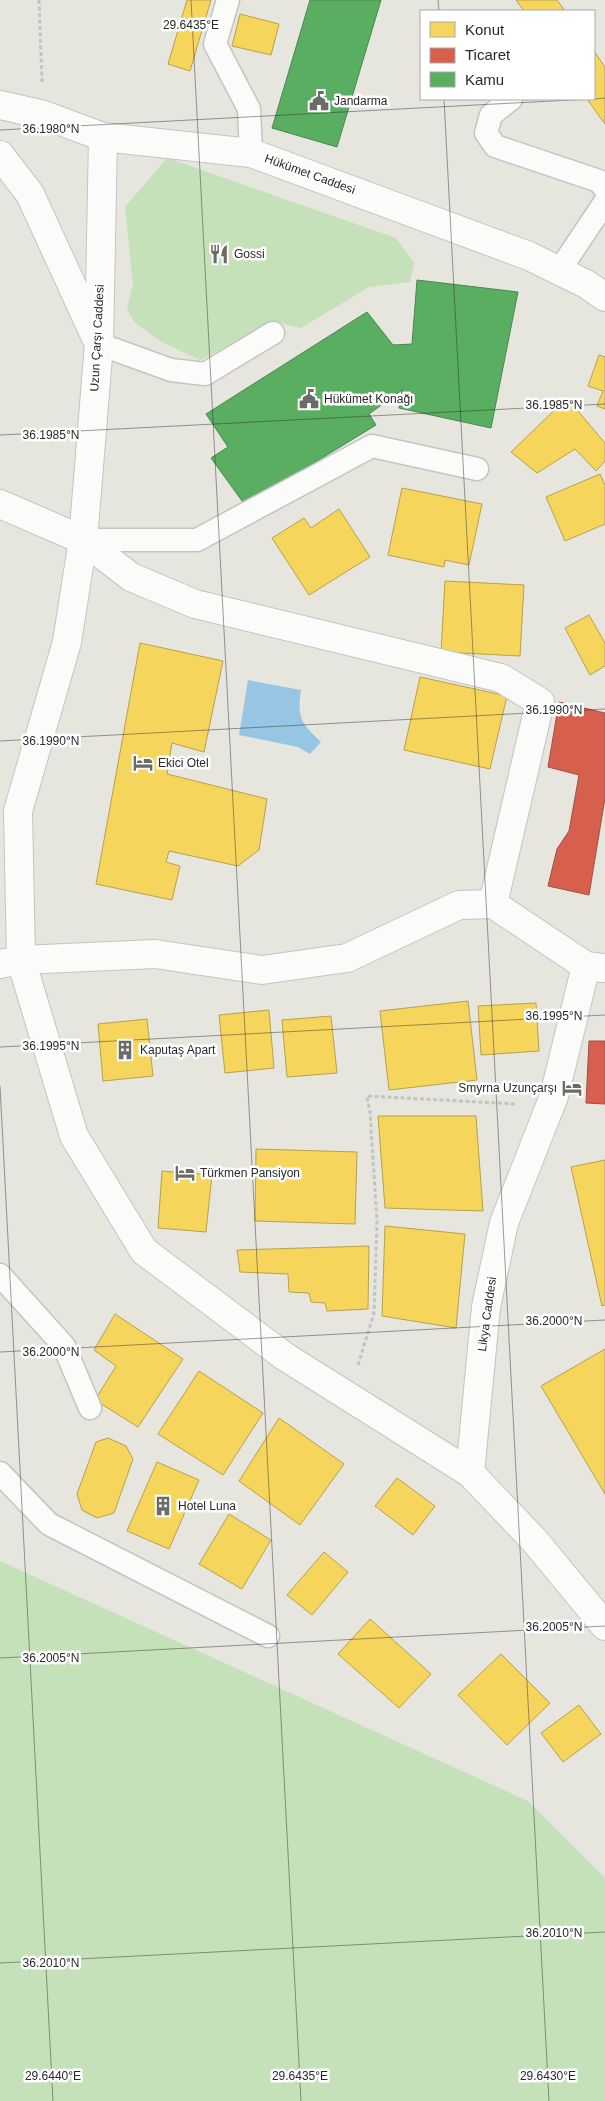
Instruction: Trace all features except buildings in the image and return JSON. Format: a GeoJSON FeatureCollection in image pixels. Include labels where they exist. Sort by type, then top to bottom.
{"type":"FeatureCollection","features":[{"type":"Feature","properties":{"kind":"street","name":"Hükümet Caddesi"},"geometry":{"type":"LineString","coordinates":[[0,105],[44,115],[103,136],[251,153],[529,256],[605,296]]}},
{"type":"Feature","properties":{"kind":"street","name":"Uzun Çarşı Caddesi"},"geometry":{"type":"LineString","coordinates":[[103,136],[99,344],[83,540],[67,642],[18,811],[11,962],[74,1136],[144,1251],[284,1356],[470,1473]]}},
{"type":"Feature","properties":{"kind":"street"},"geometry":{"type":"LineString","coordinates":[[0,155],[30,194],[99,344]]}},
{"type":"Feature","properties":{"kind":"street"},"geometry":{"type":"LineString","coordinates":[[0,504],[83,540],[131,577],[195,604],[501,678],[540,702],[493,904]]}},
{"type":"Feature","properties":{"kind":"street"},"geometry":{"type":"LineString","coordinates":[[11,962],[155,954],[262,970],[346,958],[459,904],[493,904],[596,967]]}},
{"type":"Feature","properties":{"kind":"street","name":"Likya Caddesi"},"geometry":{"type":"LineString","coordinates":[[470,1473],[486,1307],[504,1223],[550,1106],[596,967]]}},
{"type":"Feature","properties":{"kind":"street"},"geometry":{"type":"LineString","coordinates":[[470,1473],[534,1540],[605,1626]]}},
{"type":"Feature","properties":{"kind":"lane"},"geometry":{"type":"LineString","coordinates":[[228,0],[215,44],[248,109],[251,153]]}},
{"type":"Feature","properties":{"kind":"lane"},"geometry":{"type":"LineString","coordinates":[[510,100],[491,115],[486,133],[495,146],[599,181],[605,189]]}},
{"type":"Feature","properties":{"kind":"lane"},"geometry":{"type":"LineString","coordinates":[[559,271],[605,202]]}},
{"type":"Feature","properties":{"kind":"lane"},"geometry":{"type":"LineString","coordinates":[[99,344],[171,370],[206,374],[273,333]]}},
{"type":"Feature","properties":{"kind":"lane"},"geometry":{"type":"LineString","coordinates":[[83,540],[197,540],[372,446],[477,469]]}},
{"type":"Feature","properties":{"kind":"lane"},"geometry":{"type":"LineString","coordinates":[[0,1275],[64,1346],[90,1408]]}},
{"type":"Feature","properties":{"kind":"lane"},"geometry":{"type":"LineString","coordinates":[[0,1473],[49,1524],[268,1636]]}},
{"type":"Feature","properties":{"kind":"path"},"geometry":{"type":"LineString","coordinates":[[39,0],[44,115]]}},
{"type":"Feature","properties":{"kind":"path"},"geometry":{"type":"LineString","coordinates":[[349,1397],[374,1313],[377,1221],[370,1112],[367,1096],[550,1106]]}},
{"type":"Feature","properties":{"kind":"green space"},"geometry":{"type":"Polygon","coordinates":[[[167,158],[396,238],[414,263],[410,282],[369,287],[301,328],[276,322],[200,360],[162,342],[135,323],[127,309],[133,284],[125,207],[167,158]]]}},
{"type":"Feature","properties":{"kind":"green space"},"geometry":{"type":"Polygon","coordinates":[[[0,1561],[528,1801],[605,1878],[605,2101],[0,2101],[0,1561]]]}},
{"type":"Feature","properties":{"kind":"water"},"geometry":{"type":"Polygon","coordinates":[[[248,680],[301,690],[300,714],[305,725],[321,742],[310,754],[298,747],[239,735],[248,680]]]}},
{"type":"Feature","properties":{"kind":"place","name":"Jandarma"},"geometry":{"type":"Point","coordinates":[319,101]}},
{"type":"Feature","properties":{"kind":"place","name":"Gossi"},"geometry":{"type":"Point","coordinates":[219,254]}},
{"type":"Feature","properties":{"kind":"place","name":"Hükümet Konağı"},"geometry":{"type":"Point","coordinates":[309,399]}},
{"type":"Feature","properties":{"kind":"place","name":"Ekici Otel"},"geometry":{"type":"Point","coordinates":[143,763]}},
{"type":"Feature","properties":{"kind":"place","name":"Kaputaş Apart"},"geometry":{"type":"Point","coordinates":[125,1050]}},
{"type":"Feature","properties":{"kind":"place","name":"Smyrna Uzunçarşı"},"geometry":{"type":"Point","coordinates":[572,1088]}},
{"type":"Feature","properties":{"kind":"place","name":"Türkmen Pansiyon"},"geometry":{"type":"Point","coordinates":[185,1173]}},
{"type":"Feature","properties":{"kind":"place","name":"Hotel Luna"},"geometry":{"type":"Point","coordinates":[163,1506]}}]}
